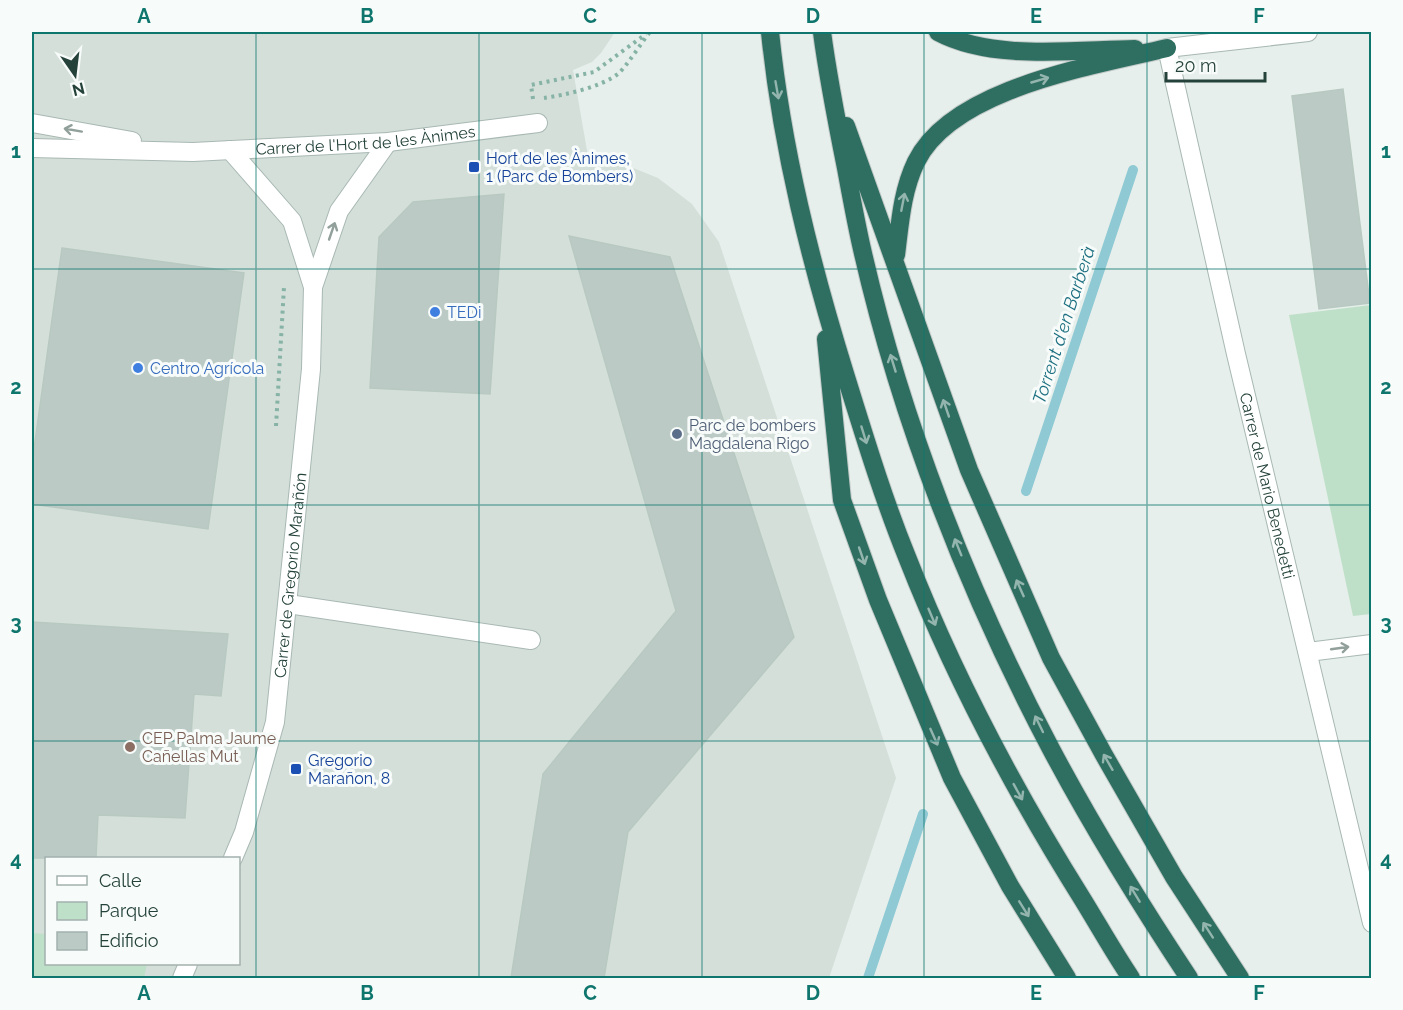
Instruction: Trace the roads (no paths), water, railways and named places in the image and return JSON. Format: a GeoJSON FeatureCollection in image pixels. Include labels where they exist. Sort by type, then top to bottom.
{"type":"FeatureCollection","features":[{"type":"Feature","properties":{"kind":"highway"},"geometry":{"type":"LineString","coordinates":[[770,32],[775,78],[806,239],[877,477],[906,556],[978,718],[1019,795],[1065,874],[1131,978]]}},
{"type":"Feature","properties":{"kind":"highway"},"geometry":{"type":"LineString","coordinates":[[822,32],[827,74],[862,250],[912,423],[950,527],[979,599],[1051,748],[1095,829],[1189,978]]}},
{"type":"Feature","properties":{"kind":"highway"},"geometry":{"type":"LineString","coordinates":[[938,32],[965,43],[993,49],[1027,51],[1167,48]]}},
{"type":"Feature","properties":{"kind":"highway"},"geometry":{"type":"LineString","coordinates":[[895,260],[902,205],[917,160],[932,138],[952,119],[977,105],[1036,81],[1167,48]]}},
{"type":"Feature","properties":{"kind":"highway"},"geometry":{"type":"LineString","coordinates":[[827,74],[969,470],[1051,658],[1174,877],[1240,978]]}},
{"type":"Feature","properties":{"kind":"highway"},"geometry":{"type":"LineString","coordinates":[[822,298],[842,500],[878,600],[952,778],[1010,886],[1067,978]]}},
{"type":"Feature","properties":{"kind":"street"},"geometry":{"type":"LineString","coordinates":[[1167,48],[1308,32]]}},
{"type":"Feature","properties":{"kind":"street","name":"Carrer de Mario Benedetti"},"geometry":{"type":"LineString","coordinates":[[1167,48],[1233,343],[1371,923]]}},
{"type":"Feature","properties":{"kind":"street","name":"Carrer de l'Hort de les Ànimes"},"geometry":{"type":"LineString","coordinates":[[32,123],[193,152]]}},
{"type":"Feature","properties":{"kind":"street","name":"Carrer de l'Hort de les Ànimes"},"geometry":{"type":"LineString","coordinates":[[32,147],[193,152],[388,141],[538,123]]}},
{"type":"Feature","properties":{"kind":"street","name":"Carrer de Gregorio Marañón"},"geometry":{"type":"LineString","coordinates":[[233,857],[244,832],[274,722],[311,369],[313,286],[339,211],[388,141]]}},
{"type":"Feature","properties":{"kind":"street","name":"Carrer de Gregorio Marañón"},"geometry":{"type":"LineString","coordinates":[[230,150],[292,221],[313,286]]}},
{"type":"Feature","properties":{"kind":"street"},"geometry":{"type":"LineString","coordinates":[[288,604],[531,640]]}},
{"type":"Feature","properties":{"kind":"street"},"geometry":{"type":"LineString","coordinates":[[1308,652],[1371,644]]}},
{"type":"Feature","properties":{"kind":"waterway","name":"Torrent d'en Barberà"},"geometry":{"type":"LineString","coordinates":[[1026,491],[1133,170]]}},
{"type":"Feature","properties":{"kind":"waterway","name":"Torrent d'en Barberà"},"geometry":{"type":"LineString","coordinates":[[868,978],[923,814]]}},
{"type":"Feature","properties":{"kind":"place","name":"Hort de les Ànimes, 1 (Parc de Bombers)"},"geometry":{"type":"Point","coordinates":[474,167]}},
{"type":"Feature","properties":{"kind":"place","name":"TEDi"},"geometry":{"type":"Point","coordinates":[435,312]}},
{"type":"Feature","properties":{"kind":"place","name":"Centro Agrícola"},"geometry":{"type":"Point","coordinates":[138,368]}},
{"type":"Feature","properties":{"kind":"place","name":"Parc de bombers Magdalena Rigo"},"geometry":{"type":"Point","coordinates":[677,434]}},
{"type":"Feature","properties":{"kind":"place","name":"CEP Palma Jaume Cañellas Mut"},"geometry":{"type":"Point","coordinates":[130,747]}},
{"type":"Feature","properties":{"kind":"place","name":"Gregorio Marañon, 8"},"geometry":{"type":"Point","coordinates":[296,769]}}]}
